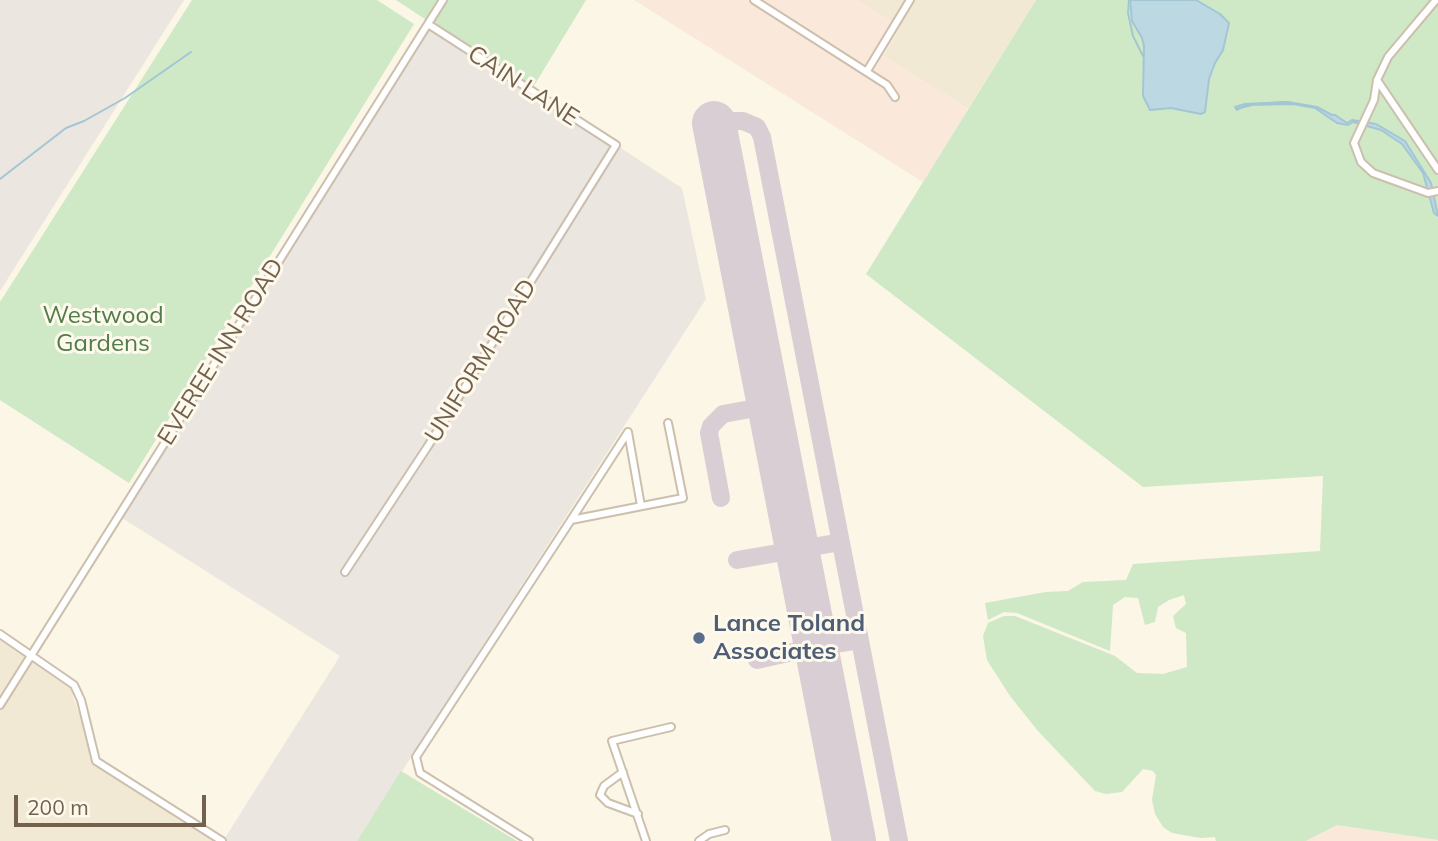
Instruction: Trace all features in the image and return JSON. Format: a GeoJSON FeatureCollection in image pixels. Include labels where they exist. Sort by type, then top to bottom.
{"type":"FeatureCollection","features":[{"type":"Feature","properties":{"kind":"street","name":"EVEREE INN ROAD"},"geometry":{"type":"LineString","coordinates":[[0,705],[443,0]]}},
{"type":"Feature","properties":{"kind":"street"},"geometry":{"type":"LineString","coordinates":[[754,0],[867,71],[887,85],[895,97]]}},
{"type":"Feature","properties":{"kind":"street"},"geometry":{"type":"LineString","coordinates":[[867,71],[910,0]]}},
{"type":"Feature","properties":{"kind":"street"},"geometry":{"type":"LineString","coordinates":[[1436,0],[1388,57],[1377,80],[1374,100],[1354,142],[1361,162],[1380,177],[1429,193],[1438,191]]}},
{"type":"Feature","properties":{"kind":"street","name":"CAIN LANE"},"geometry":{"type":"LineString","coordinates":[[428,24],[616,145],[615,147]]}},
{"type":"Feature","properties":{"kind":"street"},"geometry":{"type":"LineString","coordinates":[[1377,80],[1438,170]]}},
{"type":"Feature","properties":{"kind":"street","name":"UNIFORM ROAD"},"geometry":{"type":"LineString","coordinates":[[345,572],[428,446],[615,147]]}},
{"type":"Feature","properties":{"kind":"street"},"geometry":{"type":"LineString","coordinates":[[571,520],[683,498],[668,423]]}},
{"type":"Feature","properties":{"kind":"street"},"geometry":{"type":"LineString","coordinates":[[529,841],[420,773],[415,757],[628,432],[641,506]]}},
{"type":"Feature","properties":{"kind":"street"},"geometry":{"type":"LineString","coordinates":[[0,634],[74,685],[96,761],[222,841]]}},
{"type":"Feature","properties":{"kind":"street"},"geometry":{"type":"LineString","coordinates":[[646,841],[612,741],[671,727]]}},
{"type":"Feature","properties":{"kind":"street"},"geometry":{"type":"LineString","coordinates":[[623,772],[604,786],[600,794],[608,803],[638,814]]}},
{"type":"Feature","properties":{"kind":"street"},"geometry":{"type":"LineString","coordinates":[[699,841],[709,834],[725,830]]}},
{"type":"Feature","properties":{"kind":"shaded area"},"geometry":{"type":"Polygon","coordinates":[[[0,0],[184,0],[0,291],[0,0]]]}},
{"type":"Feature","properties":{"kind":"shaded area"},"geometry":{"type":"Polygon","coordinates":[[[634,0],[857,0],[900,27],[883,56],[968,109],[923,182],[634,0]]]}},
{"type":"Feature","properties":{"kind":"shaded area"},"geometry":{"type":"Polygon","coordinates":[[[857,0],[1036,0],[968,109],[883,56],[900,27],[857,0]]]}},
{"type":"Feature","properties":{"kind":"shaded area"},"geometry":{"type":"Polygon","coordinates":[[[428,22],[682,188],[706,299],[357,841],[223,841],[340,656],[122,518],[428,22]]]}},
{"type":"Feature","properties":{"kind":"shaded area"},"geometry":{"type":"Polygon","coordinates":[[[0,635],[67,679],[89,742],[105,770],[219,841],[0,841],[0,635]]]}},
{"type":"Feature","properties":{"kind":"shaded area"},"geometry":{"type":"Polygon","coordinates":[[[1337,825],[1438,840],[1438,841],[1306,841],[1337,825]]]}},
{"type":"Feature","properties":{"kind":"green space","name":"Westwood Gardens"},"geometry":{"type":"Polygon","coordinates":[[[192,0],[377,0],[414,24],[129,483],[0,400],[0,302],[192,0]]]}},
{"type":"Feature","properties":{"kind":"green space"},"geometry":{"type":"Polygon","coordinates":[[[396,0],[586,0],[532,89],[396,0]]]}},
{"type":"Feature","properties":{"kind":"green space"},"geometry":{"type":"Polygon","coordinates":[[[1036,0],[1438,0],[1438,840],[1337,825],[1306,841],[1216,841],[1215,837],[1201,838],[1172,833],[1163,827],[1155,814],[1152,800],[1156,775],[1153,771],[1143,769],[1122,792],[1106,794],[1095,791],[1038,731],[1010,696],[987,660],[983,636],[988,623],[1004,616],[1015,616],[1115,656],[1137,673],[1163,674],[1187,667],[1186,633],[1176,628],[1173,616],[1186,604],[1184,595],[1158,607],[1155,622],[1145,625],[1138,598],[1125,597],[1113,605],[1110,651],[1017,613],[1004,612],[988,620],[985,603],[1046,592],[1068,591],[1083,582],[1126,580],[1133,564],[1320,551],[1323,476],[1143,487],[866,274],[1036,0]]]}},
{"type":"Feature","properties":{"kind":"green space"},"geometry":{"type":"Polygon","coordinates":[[[401,771],[517,841],[357,841],[401,771]]]}},
{"type":"Feature","properties":{"kind":"water"},"geometry":{"type":"Polygon","coordinates":[[[1130,0],[1196,0],[1220,14],[1229,23],[1223,50],[1209,79],[1205,112],[1201,114],[1171,108],[1150,110],[1143,96],[1144,46],[1132,21],[1130,0]]]}},
{"type":"Feature","properties":{"kind":"water"},"geometry":{"type":"Polygon","coordinates":[[[1288,102],[1317,107],[1347,123],[1352,120],[1376,124],[1405,141],[1431,183],[1438,216],[1434,213],[1423,173],[1402,144],[1381,130],[1353,122],[1348,125],[1337,123],[1315,108],[1293,104],[1246,105],[1237,110],[1235,107],[1245,104],[1288,102]]]}},
{"type":"Feature","properties":{"kind":"waterway"},"geometry":{"type":"LineString","coordinates":[[1129,0],[1128,13],[1133,36],[1143,56]]}},
{"type":"Feature","properties":{"kind":"waterway"},"geometry":{"type":"LineString","coordinates":[[0,179],[66,128],[125,98],[191,52]]}},
{"type":"Feature","properties":{"kind":"waterway"},"geometry":{"type":"LineString","coordinates":[[1257,104],[1286,102]]}},
{"type":"Feature","properties":{"kind":"waterway"},"geometry":{"type":"LineString","coordinates":[[1236,109],[1252,105]]}},
{"type":"Feature","properties":{"kind":"taxiway"},"geometry":{"type":"LineString","coordinates":[[716,133],[735,121],[743,121],[757,127],[762,137],[899,841]]}},
{"type":"Feature","properties":{"kind":"taxiway"},"geometry":{"type":"LineString","coordinates":[[721,498],[709,433],[711,426],[723,414],[767,406]]}},
{"type":"Feature","properties":{"kind":"taxiway"},"geometry":{"type":"LineString","coordinates":[[737,560],[841,542]]}},
{"type":"Feature","properties":{"kind":"taxiway"},"geometry":{"type":"LineString","coordinates":[[757,660],[860,640]]}},
{"type":"Feature","properties":{"kind":"runway"},"geometry":{"type":"LineString","coordinates":[[714,123],[854,841]]}},
{"type":"Feature","properties":{"kind":"place","name":"Lance Toland Associates"},"geometry":{"type":"Point","coordinates":[699,638]}}]}
